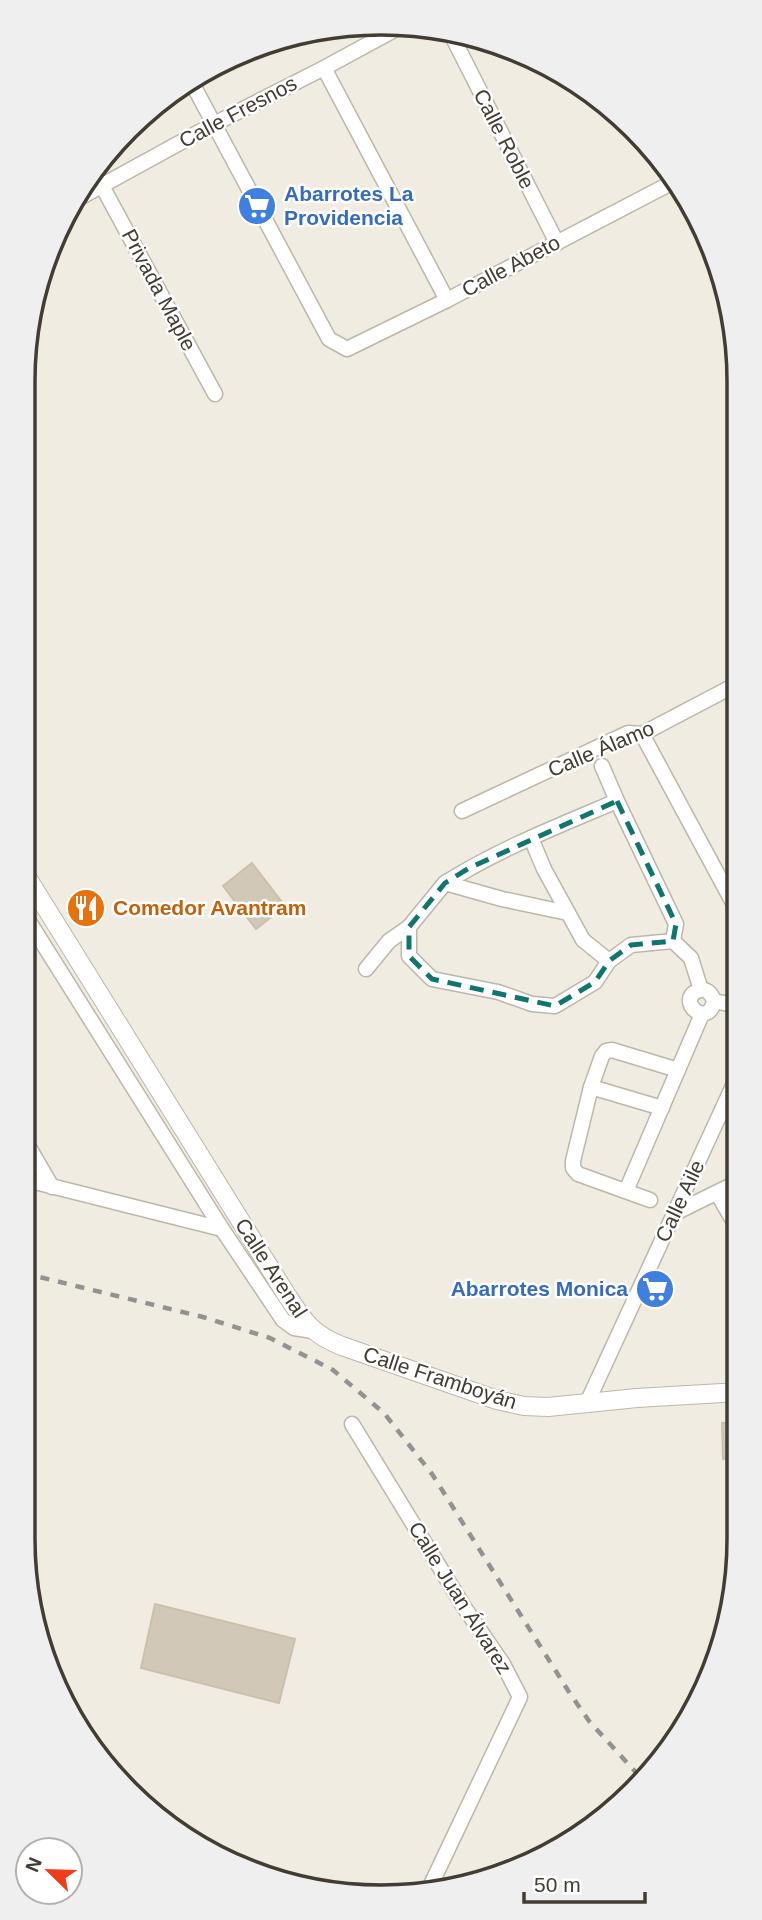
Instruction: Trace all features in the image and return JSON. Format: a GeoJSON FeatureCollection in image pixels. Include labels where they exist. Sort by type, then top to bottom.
{"type":"FeatureCollection","features":[{"type":"Feature","properties":{"kind":"street","name":"Calle Fresnos"},"geometry":{"type":"LineString","coordinates":[[90,193],[214,124],[385,35]]}},
{"type":"Feature","properties":{"kind":"street","name":"Calle Roble"},"geometry":{"type":"LineString","coordinates":[[456,44],[557,243]]}},
{"type":"Feature","properties":{"kind":"street"},"geometry":{"type":"LineString","coordinates":[[324,68],[447,300]]}},
{"type":"Feature","properties":{"kind":"street"},"geometry":{"type":"LineString","coordinates":[[195,89],[214,124]]}},
{"type":"Feature","properties":{"kind":"street","name":"Calle Abeto"},"geometry":{"type":"LineString","coordinates":[[214,124],[329,340],[347,349],[667,185]]}},
{"type":"Feature","properties":{"kind":"street","name":"Privada Maple"},"geometry":{"type":"LineString","coordinates":[[99,181],[215,394]]}},
{"type":"Feature","properties":{"kind":"street","name":"Calle Álamo"},"geometry":{"type":"LineString","coordinates":[[463,811],[628,733],[642,734],[727,689]]}},
{"type":"Feature","properties":{"kind":"street"},"geometry":{"type":"LineString","coordinates":[[642,734],[727,892]]}},
{"type":"Feature","properties":{"kind":"street"},"geometry":{"type":"LineString","coordinates":[[602,766],[676,924],[673,941]]}},
{"type":"Feature","properties":{"kind":"street"},"geometry":{"type":"LineString","coordinates":[[366,969],[389,941],[409,928],[445,883],[469,868],[531,838],[617,801]]}},
{"type":"Feature","properties":{"kind":"street"},"geometry":{"type":"LineString","coordinates":[[531,838],[544,869],[583,940],[609,961]]}},
{"type":"Feature","properties":{"kind":"street"},"geometry":{"type":"LineString","coordinates":[[445,883],[568,913]]}},
{"type":"Feature","properties":{"kind":"street","name":"Calle Arenal"},"geometry":{"type":"LineString","coordinates":[[35,890],[286,1294],[313,1331]]}},
{"type":"Feature","properties":{"kind":"street"},"geometry":{"type":"LineString","coordinates":[[409,928],[409,957],[432,979],[498,992],[533,1004],[555,1006],[595,982],[609,961],[631,945],[673,941],[691,958],[701,990]]}},
{"type":"Feature","properties":{"kind":"street","name":"Calle Arenal"},"geometry":{"type":"LineString","coordinates":[[35,931],[222,1229],[283,1320],[294,1328],[313,1331]]}},
{"type":"Feature","properties":{"kind":"street"},"geometry":{"type":"LineString","coordinates":[[701,990],[712,995],[714,1001],[708,1012],[702,1014],[696,1013],[690,1002],[691,996],[701,990]]}},
{"type":"Feature","properties":{"kind":"street"},"geometry":{"type":"LineString","coordinates":[[714,1001],[727,1004]]}},
{"type":"Feature","properties":{"kind":"street"},"geometry":{"type":"LineString","coordinates":[[626,1191],[702,1014]]}},
{"type":"Feature","properties":{"kind":"street"},"geometry":{"type":"LineString","coordinates":[[650,1200],[578,1174],[573,1168],[573,1161],[591,1087],[606,1051],[612,1050],[678,1070]]}},
{"type":"Feature","properties":{"kind":"street"},"geometry":{"type":"LineString","coordinates":[[591,1087],[662,1108]]}},
{"type":"Feature","properties":{"kind":"street","name":"Calle Aile"},"geometry":{"type":"LineString","coordinates":[[587,1403],[727,1099]]}},
{"type":"Feature","properties":{"kind":"street"},"geometry":{"type":"LineString","coordinates":[[35,1158],[52,1187]]}},
{"type":"Feature","properties":{"kind":"street"},"geometry":{"type":"LineString","coordinates":[[35,1182],[222,1229]]}},
{"type":"Feature","properties":{"kind":"street"},"geometry":{"type":"LineString","coordinates":[[675,1213],[727,1188]]}},
{"type":"Feature","properties":{"kind":"street"},"geometry":{"type":"LineString","coordinates":[[717,1193],[727,1210]]}},
{"type":"Feature","properties":{"kind":"street","name":"Calle Framboyán"},"geometry":{"type":"LineString","coordinates":[[313,1331],[342,1346],[497,1400],[524,1406],[548,1407],[727,1393]]}},
{"type":"Feature","properties":{"kind":"street","name":"Calle Juan Álvarez"},"geometry":{"type":"LineString","coordinates":[[352,1424],[464,1607],[503,1664],[520,1697],[433,1881]]}},
{"type":"Feature","properties":{"kind":"highlighted area"},"geometry":{"type":"Polygon","coordinates":[[[617,801],[676,924],[673,941],[631,945],[609,961],[595,982],[555,1006],[432,979],[409,956],[409,927],[445,883],[469,868],[617,801]]]}},
{"type":"Feature","properties":{"kind":"building"},"geometry":{"type":"Polygon","coordinates":[[[252,863],[285,906],[256,929],[223,886],[252,863]]]}},
{"type":"Feature","properties":{"kind":"building"},"geometry":{"type":"Polygon","coordinates":[[[722,1423],[727,1423],[727,1459],[723,1459],[722,1423]]]}},
{"type":"Feature","properties":{"kind":"building"},"geometry":{"type":"Polygon","coordinates":[[[155,1604],[295,1639],[279,1703],[141,1668],[155,1604]]]}},
{"type":"Feature","properties":{"kind":"railway"},"geometry":{"type":"LineString","coordinates":[[35,1276],[203,1317],[270,1338],[333,1370],[384,1413],[432,1474],[569,1692],[589,1721],[636,1773]]}},
{"type":"Feature","properties":{"kind":"place","name":"Abarrotes La Providencia"},"geometry":{"type":"Point","coordinates":[257,206]}},
{"type":"Feature","properties":{"kind":"place","name":"Comedor Avantram"},"geometry":{"type":"Point","coordinates":[86,908]}},
{"type":"Feature","properties":{"kind":"place","name":"Abarrotes Monica"},"geometry":{"type":"Point","coordinates":[655,1289]}}]}
